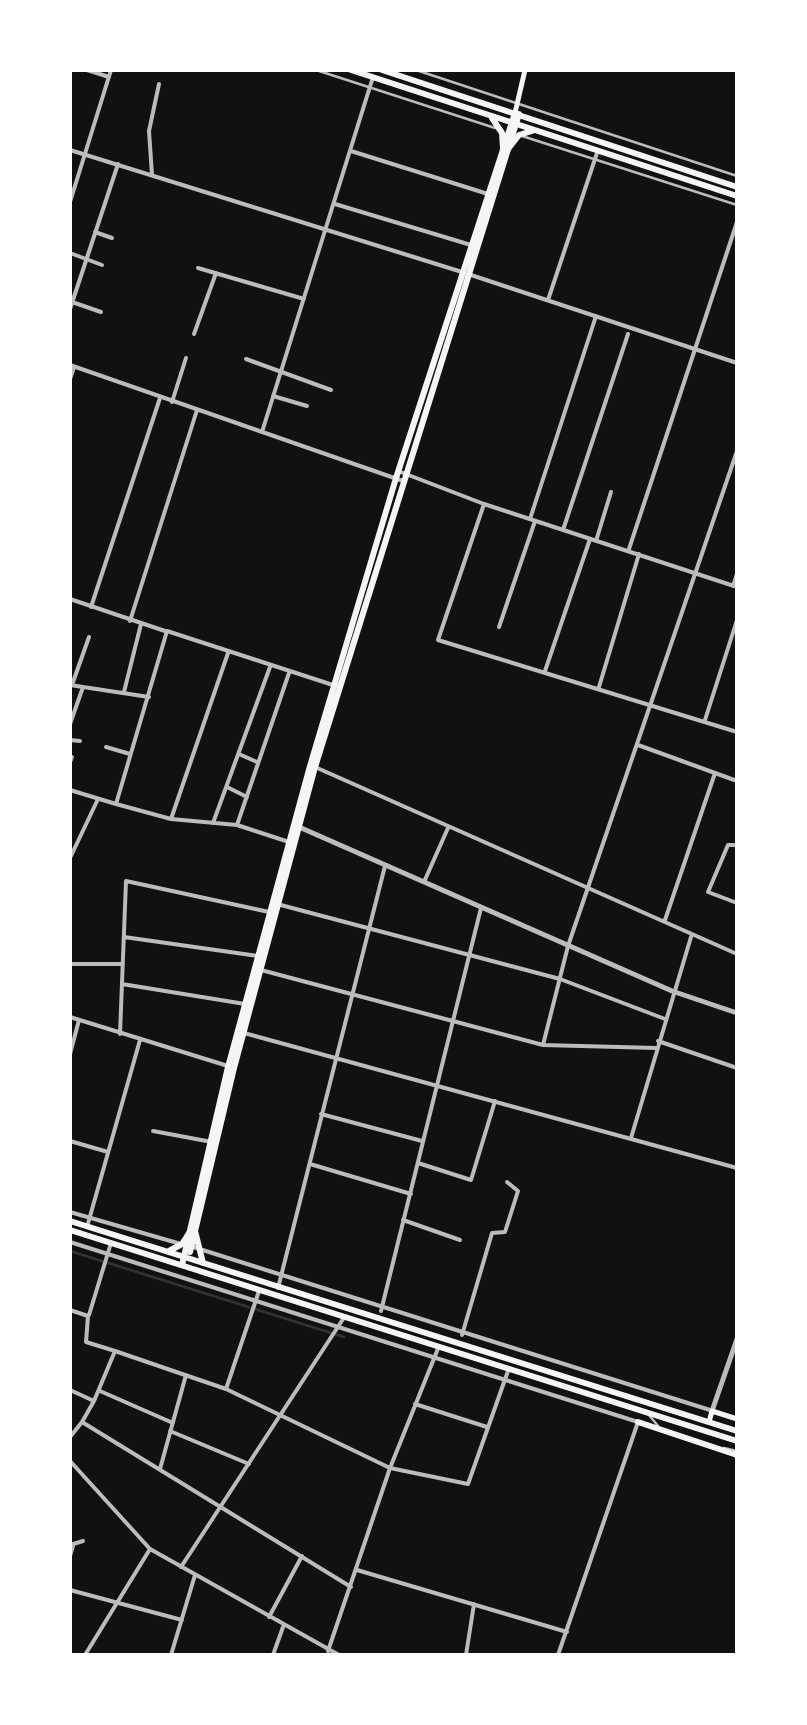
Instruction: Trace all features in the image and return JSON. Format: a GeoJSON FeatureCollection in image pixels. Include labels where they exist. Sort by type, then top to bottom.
{"type":"FeatureCollection","features":[{"type":"Feature","properties":{"kind":"main road"},"geometry":{"type":"LineString","coordinates":[[351,70],[490,116],[511,129],[538,131],[596,155],[737,196]]}},
{"type":"Feature","properties":{"kind":"main road"},"geometry":{"type":"LineString","coordinates":[[382,70],[737,186]]}},
{"type":"Feature","properties":{"kind":"main road"},"geometry":{"type":"LineString","coordinates":[[272,913],[400,476],[517,113],[525,70]]}},
{"type":"Feature","properties":{"kind":"main road"},"geometry":{"type":"LineString","coordinates":[[490,116],[511,129]]}},
{"type":"Feature","properties":{"kind":"main road"},"geometry":{"type":"LineString","coordinates":[[466,273],[511,129]]}},
{"type":"Feature","properties":{"kind":"main road"},"geometry":{"type":"LineString","coordinates":[[296,826],[336,686]]}},
{"type":"Feature","properties":{"kind":"main road"},"geometry":{"type":"LineString","coordinates":[[187,1254],[245,1004],[292,842]]}},
{"type":"Feature","properties":{"kind":"main road"},"geometry":{"type":"LineString","coordinates":[[231,1068],[244,1033],[261,957]]}},
{"type":"Feature","properties":{"kind":"main road"},"geometry":{"type":"LineString","coordinates":[[70,1221],[88,1223],[163,1252],[187,1254],[204,1265],[349,1308],[382,1328],[737,1441]]}},
{"type":"Feature","properties":{"kind":"main road"},"geometry":{"type":"LineString","coordinates":[[70,1230],[112,1243],[187,1254],[258,1296],[367,1309],[737,1431]]}},
{"type":"Feature","properties":{"kind":"main road"},"geometry":{"type":"LineString","coordinates":[[187,1254],[193,1231]]}},
{"type":"Feature","properties":{"kind":"main road"},"geometry":{"type":"LineString","coordinates":[[163,1252],[187,1254],[204,1265]]}},
{"type":"Feature","properties":{"kind":"main road"},"geometry":{"type":"LineString","coordinates":[[643,1410],[637,1425],[737,1453]]}},
{"type":"Feature","properties":{"kind":"main road"},"geometry":{"type":"LineString","coordinates":[[708,1422],[712,1411],[737,1419]]}},
{"type":"Feature","properties":{"kind":"street"},"geometry":{"type":"LineString","coordinates":[[87,70],[109,77]]}},
{"type":"Feature","properties":{"kind":"street"},"geometry":{"type":"LineString","coordinates":[[70,202],[112,70]]}},
{"type":"Feature","properties":{"kind":"street"},"geometry":{"type":"LineString","coordinates":[[262,432],[373,77]]}},
{"type":"Feature","properties":{"kind":"street"},"geometry":{"type":"LineString","coordinates":[[152,174],[148,131],[160,84]]}},
{"type":"Feature","properties":{"kind":"street"},"geometry":{"type":"LineString","coordinates":[[70,150],[466,273],[737,364]]}},
{"type":"Feature","properties":{"kind":"street"},"geometry":{"type":"LineString","coordinates":[[351,151],[488,194]]}},
{"type":"Feature","properties":{"kind":"street"},"geometry":{"type":"LineString","coordinates":[[548,300],[596,155]]}},
{"type":"Feature","properties":{"kind":"street"},"geometry":{"type":"LineString","coordinates":[[70,309],[118,164]]}},
{"type":"Feature","properties":{"kind":"street"},"geometry":{"type":"LineString","coordinates":[[335,204],[472,245]]}},
{"type":"Feature","properties":{"kind":"street"},"geometry":{"type":"LineString","coordinates":[[628,551],[737,222]]}},
{"type":"Feature","properties":{"kind":"street"},"geometry":{"type":"LineString","coordinates":[[94,232],[112,238]]}},
{"type":"Feature","properties":{"kind":"street"},"geometry":{"type":"LineString","coordinates":[[70,254],[102,265]]}},
{"type":"Feature","properties":{"kind":"street"},"geometry":{"type":"LineString","coordinates":[[198,268],[304,299]]}},
{"type":"Feature","properties":{"kind":"street"},"geometry":{"type":"LineString","coordinates":[[194,334],[216,273]]}},
{"type":"Feature","properties":{"kind":"street"},"geometry":{"type":"LineString","coordinates":[[72,302],[102,312]]}},
{"type":"Feature","properties":{"kind":"street"},"geometry":{"type":"LineString","coordinates":[[499,627],[596,316]]}},
{"type":"Feature","properties":{"kind":"street"},"geometry":{"type":"LineString","coordinates":[[563,530],[628,334]]}},
{"type":"Feature","properties":{"kind":"street"},"geometry":{"type":"LineString","coordinates":[[172,402],[186,358]]}},
{"type":"Feature","properties":{"kind":"street"},"geometry":{"type":"LineString","coordinates":[[246,360],[332,390]]}},
{"type":"Feature","properties":{"kind":"street"},"geometry":{"type":"LineString","coordinates":[[70,379],[72,366],[735,586],[737,574]]}},
{"type":"Feature","properties":{"kind":"street"},"geometry":{"type":"LineString","coordinates":[[273,396],[307,406]]}},
{"type":"Feature","properties":{"kind":"street"},"geometry":{"type":"LineString","coordinates":[[91,607],[160,398]]}},
{"type":"Feature","properties":{"kind":"street"},"geometry":{"type":"LineString","coordinates":[[130,621],[196,410]]}},
{"type":"Feature","properties":{"kind":"street"},"geometry":{"type":"LineString","coordinates":[[543,1045],[568,946],[591,890],[737,451]]}},
{"type":"Feature","properties":{"kind":"street"},"geometry":{"type":"LineString","coordinates":[[544,671],[611,492]]}},
{"type":"Feature","properties":{"kind":"street"},"geometry":{"type":"LineString","coordinates":[[484,504],[438,640],[737,732]]}},
{"type":"Feature","properties":{"kind":"street"},"geometry":{"type":"LineString","coordinates":[[598,687],[639,554]]}},
{"type":"Feature","properties":{"kind":"street"},"geometry":{"type":"LineString","coordinates":[[70,599],[336,686]]}},
{"type":"Feature","properties":{"kind":"street"},"geometry":{"type":"LineString","coordinates":[[705,720],[737,620]]}},
{"type":"Feature","properties":{"kind":"street"},"geometry":{"type":"LineString","coordinates":[[124,693],[141,624]]}},
{"type":"Feature","properties":{"kind":"street"},"geometry":{"type":"LineString","coordinates":[[116,804],[167,631]]}},
{"type":"Feature","properties":{"kind":"street"},"geometry":{"type":"LineString","coordinates":[[90,637],[71,685],[149,697]]}},
{"type":"Feature","properties":{"kind":"street"},"geometry":{"type":"LineString","coordinates":[[171,819],[228,651]]}},
{"type":"Feature","properties":{"kind":"street"},"geometry":{"type":"LineString","coordinates":[[213,823],[270,665]]}},
{"type":"Feature","properties":{"kind":"street"},"geometry":{"type":"LineString","coordinates":[[237,825],[290,672]]}},
{"type":"Feature","properties":{"kind":"street"},"geometry":{"type":"LineString","coordinates":[[70,724],[84,687]]}},
{"type":"Feature","properties":{"kind":"street"},"geometry":{"type":"LineString","coordinates":[[70,740],[80,741]]}},
{"type":"Feature","properties":{"kind":"street"},"geometry":{"type":"LineString","coordinates":[[638,746],[737,781]]}},
{"type":"Feature","properties":{"kind":"street"},"geometry":{"type":"LineString","coordinates":[[106,747],[131,754]]}},
{"type":"Feature","properties":{"kind":"street"},"geometry":{"type":"LineString","coordinates":[[238,754],[259,763]]}},
{"type":"Feature","properties":{"kind":"street"},"geometry":{"type":"LineString","coordinates":[[315,767],[737,954]]}},
{"type":"Feature","properties":{"kind":"street"},"geometry":{"type":"LineString","coordinates":[[664,922],[715,774]]}},
{"type":"Feature","properties":{"kind":"street"},"geometry":{"type":"LineString","coordinates":[[227,786],[247,796]]}},
{"type":"Feature","properties":{"kind":"street"},"geometry":{"type":"LineString","coordinates":[[70,790],[171,819],[237,825],[292,842]]}},
{"type":"Feature","properties":{"kind":"street"},"geometry":{"type":"LineString","coordinates":[[70,858],[98,798]]}},
{"type":"Feature","properties":{"kind":"street"},"geometry":{"type":"LineString","coordinates":[[296,826],[672,991],[737,1013]]}},
{"type":"Feature","properties":{"kind":"street"},"geometry":{"type":"LineString","coordinates":[[424,882],[448,828]]}},
{"type":"Feature","properties":{"kind":"street"},"geometry":{"type":"LineString","coordinates":[[737,845],[728,845],[708,892],[737,902]]}},
{"type":"Feature","properties":{"kind":"street"},"geometry":{"type":"LineString","coordinates":[[278,1288],[386,864]]}},
{"type":"Feature","properties":{"kind":"street"},"geometry":{"type":"LineString","coordinates":[[120,1034],[124,883],[129,880],[272,913]]}},
{"type":"Feature","properties":{"kind":"street"},"geometry":{"type":"LineString","coordinates":[[277,904],[560,980],[665,1019]]}},
{"type":"Feature","properties":{"kind":"street"},"geometry":{"type":"LineString","coordinates":[[380,1313],[481,908]]}},
{"type":"Feature","properties":{"kind":"street"},"geometry":{"type":"LineString","coordinates":[[630,1138],[692,936]]}},
{"type":"Feature","properties":{"kind":"street"},"geometry":{"type":"LineString","coordinates":[[124,937],[261,957]]}},
{"type":"Feature","properties":{"kind":"street"},"geometry":{"type":"LineString","coordinates":[[70,964],[123,964]]}},
{"type":"Feature","properties":{"kind":"street"},"geometry":{"type":"LineString","coordinates":[[261,970],[450,1024],[543,1045],[656,1048]]}},
{"type":"Feature","properties":{"kind":"street"},"geometry":{"type":"LineString","coordinates":[[122,984],[245,1004]]}},
{"type":"Feature","properties":{"kind":"street"},"geometry":{"type":"LineString","coordinates":[[70,1017],[231,1068]]}},
{"type":"Feature","properties":{"kind":"street"},"geometry":{"type":"LineString","coordinates":[[70,1054],[79,1020]]}},
{"type":"Feature","properties":{"kind":"street"},"geometry":{"type":"LineString","coordinates":[[244,1033],[737,1168]]}},
{"type":"Feature","properties":{"kind":"street"},"geometry":{"type":"LineString","coordinates":[[88,1223],[140,1040]]}},
{"type":"Feature","properties":{"kind":"street"},"geometry":{"type":"LineString","coordinates":[[658,1041],[737,1068]]}},
{"type":"Feature","properties":{"kind":"street"},"geometry":{"type":"LineString","coordinates":[[418,1163],[470,1180],[495,1100]]}},
{"type":"Feature","properties":{"kind":"street"},"geometry":{"type":"LineString","coordinates":[[320,1114],[424,1142]]}},
{"type":"Feature","properties":{"kind":"street"},"geometry":{"type":"LineString","coordinates":[[153,1131],[213,1142]]}},
{"type":"Feature","properties":{"kind":"street"},"geometry":{"type":"LineString","coordinates":[[70,1141],[108,1152]]}},
{"type":"Feature","properties":{"kind":"street"},"geometry":{"type":"LineString","coordinates":[[309,1164],[411,1194]]}},
{"type":"Feature","properties":{"kind":"street"},"geometry":{"type":"LineString","coordinates":[[462,1335],[492,1233],[505,1232],[518,1191],[507,1182]]}},
{"type":"Feature","properties":{"kind":"street"},"geometry":{"type":"LineString","coordinates":[[70,1212],[88,1223],[187,1254],[280,1276],[349,1308],[334,1340],[181,1567]]}},
{"type":"Feature","properties":{"kind":"street"},"geometry":{"type":"LineString","coordinates":[[403,1220],[460,1240]]}},
{"type":"Feature","properties":{"kind":"street"},"geometry":{"type":"LineString","coordinates":[[70,1242],[107,1256],[258,1296],[637,1425],[558,1655]]}},
{"type":"Feature","properties":{"kind":"street"},"geometry":{"type":"LineString","coordinates":[[112,1243],[88,1316],[85,1340],[226,1389],[390,1468],[466,1485],[509,1369]]}},
{"type":"Feature","properties":{"kind":"street"},"geometry":{"type":"LineString","coordinates":[[226,1389],[258,1296]]}},
{"type":"Feature","properties":{"kind":"street"},"geometry":{"type":"LineString","coordinates":[[70,1310],[88,1316]]}},
{"type":"Feature","properties":{"kind":"street"},"geometry":{"type":"LineString","coordinates":[[394,1317],[712,1411],[737,1339]]}},
{"type":"Feature","properties":{"kind":"street"},"geometry":{"type":"LineString","coordinates":[[378,1338],[382,1328]]}},
{"type":"Feature","properties":{"kind":"street"},"geometry":{"type":"LineString","coordinates":[[328,1651],[390,1468],[438,1346]]}},
{"type":"Feature","properties":{"kind":"street"},"geometry":{"type":"LineString","coordinates":[[70,1438],[100,1391],[115,1352]]}},
{"type":"Feature","properties":{"kind":"street"},"geometry":{"type":"LineString","coordinates":[[160,1469],[186,1374]]}},
{"type":"Feature","properties":{"kind":"street"},"geometry":{"type":"LineString","coordinates":[[70,1390],[94,1401]]}},
{"type":"Feature","properties":{"kind":"street"},"geometry":{"type":"LineString","coordinates":[[100,1391],[173,1423]]}},
{"type":"Feature","properties":{"kind":"street"},"geometry":{"type":"LineString","coordinates":[[415,1404],[489,1428]]}},
{"type":"Feature","properties":{"kind":"street"},"geometry":{"type":"LineString","coordinates":[[82,1422],[351,1587]]}},
{"type":"Feature","properties":{"kind":"street"},"geometry":{"type":"LineString","coordinates":[[170,1432],[251,1464]]}},
{"type":"Feature","properties":{"kind":"street"},"geometry":{"type":"LineString","coordinates":[[70,1461],[150,1549],[338,1655]]}},
{"type":"Feature","properties":{"kind":"street"},"geometry":{"type":"LineString","coordinates":[[70,1556],[72,1546],[83,1541]]}},
{"type":"Feature","properties":{"kind":"street"},"geometry":{"type":"LineString","coordinates":[[84,1655],[150,1549]]}},
{"type":"Feature","properties":{"kind":"street"},"geometry":{"type":"LineString","coordinates":[[269,1617],[302,1556]]}},
{"type":"Feature","properties":{"kind":"street"},"geometry":{"type":"LineString","coordinates":[[357,1570],[567,1632]]}},
{"type":"Feature","properties":{"kind":"street"},"geometry":{"type":"LineString","coordinates":[[171,1655],[194,1575]]}},
{"type":"Feature","properties":{"kind":"street"},"geometry":{"type":"LineString","coordinates":[[70,1590],[182,1620]]}},
{"type":"Feature","properties":{"kind":"street"},"geometry":{"type":"LineString","coordinates":[[466,1655],[474,1604]]}},
{"type":"Feature","properties":{"kind":"street"},"geometry":{"type":"LineString","coordinates":[[272,1655],[283,1626]]}},
{"type":"Feature","properties":{"kind":"lane"},"geometry":{"type":"LineString","coordinates":[[316,70],[596,155],[737,205]]}},
{"type":"Feature","properties":{"kind":"lane"},"geometry":{"type":"LineString","coordinates":[[416,70],[737,176]]}},
{"type":"Feature","properties":{"kind":"lane"},"geometry":{"type":"LineString","coordinates":[[643,1410],[664,1429],[737,1453]]}},
{"type":"Feature","properties":{"kind":"waterway"},"geometry":{"type":"LineString","coordinates":[[70,1251],[344,1337]]}}]}
